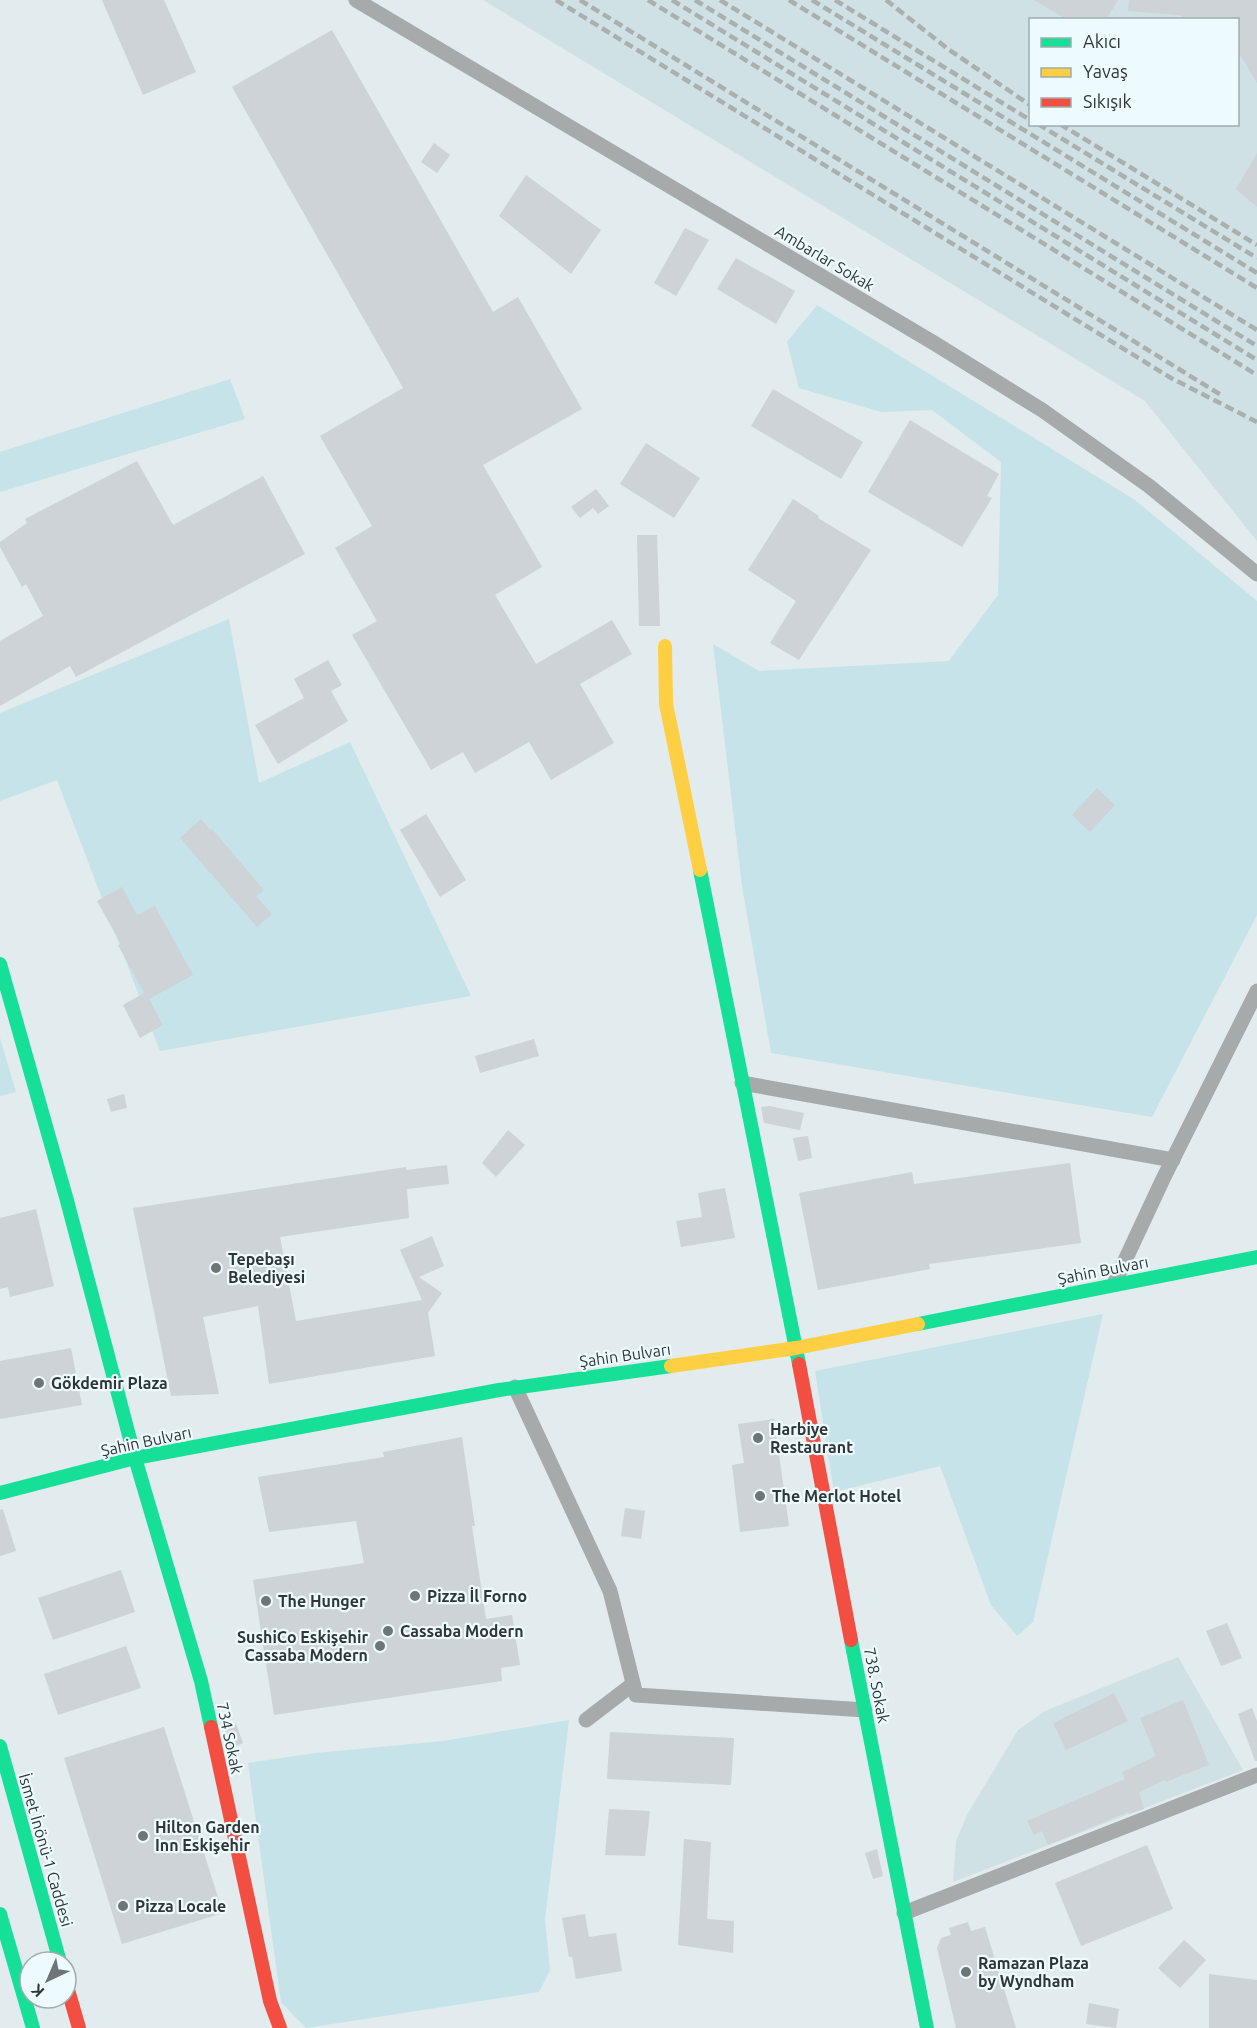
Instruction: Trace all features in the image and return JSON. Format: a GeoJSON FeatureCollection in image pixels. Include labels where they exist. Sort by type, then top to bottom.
{"type":"FeatureCollection","features":[{"type":"Feature","properties":{"kind":"street","name":"Ambarlar Sokak"},"geometry":{"type":"LineString","coordinates":[[356,0],[924,337],[1042,410],[1149,486],[1257,574]]}},
{"type":"Feature","properties":{"kind":"street","name":"738. Sokak"},"geometry":{"type":"LineString","coordinates":[[665,645],[666,704],[796,1348],[927,2028]]}},
{"type":"Feature","properties":{"kind":"street","name":"734 Sokak"},"geometry":{"type":"LineString","coordinates":[[0,964],[66,1197],[135,1458],[201,1681],[270,2001],[280,2028]]}},
{"type":"Feature","properties":{"kind":"street"},"geometry":{"type":"LineString","coordinates":[[1114,1284],[1257,991]]}},
{"type":"Feature","properties":{"kind":"street"},"geometry":{"type":"LineString","coordinates":[[742,1083],[1173,1160]]}},
{"type":"Feature","properties":{"kind":"street","name":"Şahin Bulvarı"},"geometry":{"type":"LineString","coordinates":[[0,1493],[135,1458],[516,1387],[796,1348],[1257,1257]]}},
{"type":"Feature","properties":{"kind":"street"},"geometry":{"type":"LineString","coordinates":[[516,1387],[610,1591],[636,1695],[865,1710]]}},
{"type":"Feature","properties":{"kind":"street"},"geometry":{"type":"LineString","coordinates":[[586,1720],[633,1684]]}},
{"type":"Feature","properties":{"kind":"street","name":"İsmet İnönü-1 Caddesi"},"geometry":{"type":"LineString","coordinates":[[0,1746],[57,1950]]}},
{"type":"Feature","properties":{"kind":"street"},"geometry":{"type":"LineString","coordinates":[[904,1913],[1257,1775]]}},
{"type":"Feature","properties":{"kind":"street"},"geometry":{"type":"LineString","coordinates":[[0,1914],[33,2028]]}},
{"type":"Feature","properties":{"kind":"street"},"geometry":{"type":"LineString","coordinates":[[74,2010],[79,2028]]}},
{"type":"Feature","properties":{"kind":"shaded area"},"geometry":{"type":"Polygon","coordinates":[[[483,0],[1257,0],[1257,541],[1145,401],[483,0]]]}},
{"type":"Feature","properties":{"kind":"shaded area"},"geometry":{"type":"Polygon","coordinates":[[[817,305],[1135,500],[1257,601],[1257,915],[1152,1117],[771,1053],[742,886],[713,644],[759,671],[949,661],[998,595],[1001,462],[932,410],[881,412],[799,388],[787,342],[817,305]]]}},
{"type":"Feature","properties":{"kind":"shaded area"},"geometry":{"type":"Polygon","coordinates":[[[230,379],[245,419],[0,492],[0,452],[230,379]]]}},
{"type":"Feature","properties":{"kind":"shaded area"},"geometry":{"type":"Polygon","coordinates":[[[229,619],[259,783],[350,742],[471,996],[160,1051],[57,780],[0,801],[0,713],[229,619]]]}},
{"type":"Feature","properties":{"kind":"shaded area"},"geometry":{"type":"Polygon","coordinates":[[[0,1038],[16,1092],[0,1096],[0,1038]]]}},
{"type":"Feature","properties":{"kind":"shaded area"},"geometry":{"type":"Polygon","coordinates":[[[1103,1314],[1033,1622],[1017,1636],[991,1605],[940,1466],[834,1492],[815,1371],[1103,1314]]]}},
{"type":"Feature","properties":{"kind":"shaded area"},"geometry":{"type":"Polygon","coordinates":[[[1178,1657],[1243,1770],[953,1882],[956,1841],[968,1813],[1018,1730],[1045,1711],[1178,1657]]]}},
{"type":"Feature","properties":{"kind":"shaded area"},"geometry":{"type":"Polygon","coordinates":[[[569,1720],[545,1920],[550,1970],[539,1992],[306,2028],[281,2002],[248,1763],[316,1753],[443,1741],[569,1720]]]}},
{"type":"Feature","properties":{"kind":"building"},"geometry":{"type":"Polygon","coordinates":[[[102,0],[164,0],[196,72],[143,95],[102,0]]]}},
{"type":"Feature","properties":{"kind":"building"},"geometry":{"type":"Polygon","coordinates":[[[1034,0],[1118,0],[1107,18],[1065,18],[1034,0]]]}},
{"type":"Feature","properties":{"kind":"building"},"geometry":{"type":"Polygon","coordinates":[[[1129,0],[1257,0],[1257,83],[1239,54],[1239,18],[1186,18],[1179,15],[1128,11],[1129,0]]]}},
{"type":"Feature","properties":{"kind":"building"},"geometry":{"type":"Polygon","coordinates":[[[332,30],[493,312],[518,297],[582,409],[483,465],[542,567],[495,595],[536,664],[612,620],[632,654],[580,684],[614,743],[551,780],[529,742],[475,773],[463,752],[431,770],[352,635],[377,621],[335,548],[372,526],[320,436],[403,388],[232,87],[332,30]]]}},
{"type":"Feature","properties":{"kind":"building"},"geometry":{"type":"Polygon","coordinates":[[[434,143],[450,155],[437,173],[421,162],[434,143]]]}},
{"type":"Feature","properties":{"kind":"building"},"geometry":{"type":"Polygon","coordinates":[[[1257,153],[1257,207],[1236,189],[1257,153]]]}},
{"type":"Feature","properties":{"kind":"building"},"geometry":{"type":"Polygon","coordinates":[[[526,175],[601,230],[571,274],[499,216],[526,175]]]}},
{"type":"Feature","properties":{"kind":"building"},"geometry":{"type":"Polygon","coordinates":[[[685,228],[709,240],[676,296],[654,283],[685,228]]]}},
{"type":"Feature","properties":{"kind":"building"},"geometry":{"type":"Polygon","coordinates":[[[736,258],[795,291],[776,324],[717,289],[736,258]]]}},
{"type":"Feature","properties":{"kind":"building"},"geometry":{"type":"Polygon","coordinates":[[[773,389],[863,442],[841,479],[751,426],[773,389]]]}},
{"type":"Feature","properties":{"kind":"building"},"geometry":{"type":"Polygon","coordinates":[[[910,420],[999,474],[987,496],[992,498],[962,547],[868,492],[910,420]]]}},
{"type":"Feature","properties":{"kind":"building"},"geometry":{"type":"Polygon","coordinates":[[[646,443],[700,478],[674,518],[620,484],[646,443]]]}},
{"type":"Feature","properties":{"kind":"building"},"geometry":{"type":"Polygon","coordinates":[[[137,461],[173,525],[263,476],[305,554],[76,677],[70,666],[0,706],[0,641],[43,616],[26,584],[22,587],[0,547],[0,542],[27,523],[25,519],[137,461]]]}},
{"type":"Feature","properties":{"kind":"building"},"geometry":{"type":"Polygon","coordinates":[[[596,489],[609,506],[598,514],[593,508],[580,518],[571,507],[596,489]]]}},
{"type":"Feature","properties":{"kind":"building"},"geometry":{"type":"Polygon","coordinates":[[[793,499],[819,516],[818,518],[871,550],[799,660],[770,643],[796,601],[748,570],[793,499]]]}},
{"type":"Feature","properties":{"kind":"building"},"geometry":{"type":"Polygon","coordinates":[[[637,535],[657,535],[660,626],[639,626],[637,535]]]}},
{"type":"Feature","properties":{"kind":"building"},"geometry":{"type":"Polygon","coordinates":[[[328,660],[342,685],[331,691],[348,721],[278,764],[255,725],[304,698],[294,679],[328,660]]]}},
{"type":"Feature","properties":{"kind":"building"},"geometry":{"type":"Polygon","coordinates":[[[1097,788],[1115,805],[1090,832],[1072,815],[1097,788]]]}},
{"type":"Feature","properties":{"kind":"building"},"geometry":{"type":"Polygon","coordinates":[[[426,814],[466,880],[440,897],[400,830],[426,814]]]}},
{"type":"Feature","properties":{"kind":"building"},"geometry":{"type":"Polygon","coordinates":[[[201,819],[264,890],[256,896],[272,914],[257,927],[180,838],[201,819]]]}},
{"type":"Feature","properties":{"kind":"building"},"geometry":{"type":"Polygon","coordinates":[[[122,887],[137,915],[155,906],[193,975],[149,999],[163,1025],[140,1038],[123,1005],[144,993],[118,945],[121,944],[97,901],[122,887]]]}},
{"type":"Feature","properties":{"kind":"building"},"geometry":{"type":"Polygon","coordinates":[[[534,1039],[539,1056],[480,1073],[475,1056],[534,1039]]]}},
{"type":"Feature","properties":{"kind":"building"},"geometry":{"type":"Polygon","coordinates":[[[124,1094],[127,1108],[111,1112],[107,1099],[124,1094]]]}},
{"type":"Feature","properties":{"kind":"building"},"geometry":{"type":"Polygon","coordinates":[[[769,1106],[804,1113],[800,1130],[764,1123],[761,1107],[769,1106]]]}},
{"type":"Feature","properties":{"kind":"building"},"geometry":{"type":"Polygon","coordinates":[[[508,1130],[525,1145],[496,1177],[482,1163],[508,1130]]]}},
{"type":"Feature","properties":{"kind":"building"},"geometry":{"type":"Polygon","coordinates":[[[808,1136],[812,1158],[798,1161],[793,1138],[808,1136]]]}},
{"type":"Feature","properties":{"kind":"building"},"geometry":{"type":"Polygon","coordinates":[[[1070,1163],[1081,1243],[929,1264],[930,1269],[818,1290],[799,1193],[912,1172],[914,1184],[1070,1163]]]}},
{"type":"Feature","properties":{"kind":"building","name":"Tepebaşı Belediyesi"},"geometry":{"type":"Polygon","coordinates":[[[447,1165],[449,1184],[407,1189],[409,1218],[280,1237],[296,1321],[422,1300],[400,1250],[432,1236],[444,1266],[419,1277],[442,1293],[428,1313],[435,1356],[269,1384],[258,1306],[203,1317],[219,1394],[171,1396],[133,1208],[406,1167],[406,1170],[447,1165]]]}},
{"type":"Feature","properties":{"kind":"building"},"geometry":{"type":"Polygon","coordinates":[[[725,1188],[735,1238],[681,1247],[676,1221],[702,1217],[698,1193],[725,1188]]]}},
{"type":"Feature","properties":{"kind":"building"},"geometry":{"type":"Polygon","coordinates":[[[36,1209],[54,1286],[10,1297],[8,1287],[0,1289],[0,1218],[36,1209]]]}},
{"type":"Feature","properties":{"kind":"building","name":"Gökdemir Plaza"},"geometry":{"type":"Polygon","coordinates":[[[71,1348],[82,1405],[0,1419],[0,1361],[71,1348]]]}},
{"type":"Feature","properties":{"kind":"building","name":"The Merlot Hotel"},"geometry":{"type":"Polygon","coordinates":[[[774,1419],[789,1526],[740,1532],[732,1465],[744,1463],[738,1424],[774,1419]]]}},
{"type":"Feature","properties":{"kind":"building","name":"Cassaba Modern"},"geometry":{"type":"Polygon","coordinates":[[[462,1437],[486,1619],[512,1615],[520,1665],[501,1668],[502,1681],[274,1715],[253,1580],[364,1563],[356,1521],[269,1532],[258,1477],[384,1457],[383,1452],[462,1437]]]}},
{"type":"Feature","properties":{"kind":"building"},"geometry":{"type":"Polygon","coordinates":[[[625,1508],[645,1511],[641,1539],[621,1536],[625,1508]]]}},
{"type":"Feature","properties":{"kind":"building"},"geometry":{"type":"Polygon","coordinates":[[[3,1509],[16,1551],[0,1556],[0,1510],[3,1509]]]}},
{"type":"Feature","properties":{"kind":"building"},"geometry":{"type":"Polygon","coordinates":[[[121,1570],[135,1612],[53,1640],[38,1598],[121,1570]]]}},
{"type":"Feature","properties":{"kind":"building"},"geometry":{"type":"Polygon","coordinates":[[[1227,1623],[1242,1658],[1221,1666],[1206,1631],[1227,1623]]]}},
{"type":"Feature","properties":{"kind":"building"},"geometry":{"type":"Polygon","coordinates":[[[126,1646],[141,1688],[58,1715],[44,1674],[126,1646]]]}},
{"type":"Feature","properties":{"kind":"building"},"geometry":{"type":"Polygon","coordinates":[[[1114,1693],[1128,1721],[1066,1750],[1053,1723],[1114,1693]]]}},
{"type":"Feature","properties":{"kind":"building"},"geometry":{"type":"Polygon","coordinates":[[[1183,1700],[1209,1765],[1166,1782],[1165,1780],[1139,1792],[1144,1809],[1129,1814],[1128,1812],[1048,1845],[1042,1831],[1034,1835],[1027,1821],[1125,1779],[1122,1772],[1156,1756],[1140,1718],[1183,1700]]]}},
{"type":"Feature","properties":{"kind":"building"},"geometry":{"type":"Polygon","coordinates":[[[1252,1708],[1257,1721],[1257,1761],[1255,1761],[1238,1714],[1252,1708]]]}},
{"type":"Feature","properties":{"kind":"building"},"geometry":{"type":"Polygon","coordinates":[[[236,1724],[243,1743],[229,1749],[225,1728],[236,1724]]]}},
{"type":"Feature","properties":{"kind":"building","name":"Hilton Garden Inn Eskişehir"},"geometry":{"type":"Polygon","coordinates":[[[164,1727],[223,1913],[122,1944],[64,1758],[164,1727]]]}},
{"type":"Feature","properties":{"kind":"building"},"geometry":{"type":"Polygon","coordinates":[[[610,1732],[734,1738],[731,1785],[607,1779],[610,1732]]]}},
{"type":"Feature","properties":{"kind":"building"},"geometry":{"type":"Polygon","coordinates":[[[609,1809],[650,1811],[645,1856],[605,1855],[609,1809]]]}},
{"type":"Feature","properties":{"kind":"building"},"geometry":{"type":"Polygon","coordinates":[[[684,1839],[711,1842],[707,1919],[734,1921],[733,1953],[678,1945],[684,1839]]]}},
{"type":"Feature","properties":{"kind":"building"},"geometry":{"type":"Polygon","coordinates":[[[1147,1845],[1173,1909],[1081,1946],[1055,1883],[1147,1845]]]}},
{"type":"Feature","properties":{"kind":"building"},"geometry":{"type":"Polygon","coordinates":[[[877,1849],[883,1876],[873,1879],[865,1853],[877,1849]]]}},
{"type":"Feature","properties":{"kind":"building"},"geometry":{"type":"Polygon","coordinates":[[[585,1914],[589,1937],[616,1933],[622,1971],[576,1979],[572,1957],[569,1957],[562,1918],[585,1914]]]}},
{"type":"Feature","properties":{"kind":"building"},"geometry":{"type":"Polygon","coordinates":[[[968,1922],[971,1931],[985,1927],[1016,2028],[956,2028],[937,1948],[941,1938],[951,1935],[949,1928],[968,1922]]]}},
{"type":"Feature","properties":{"kind":"building"},"geometry":{"type":"Polygon","coordinates":[[[1184,1940],[1206,1960],[1180,1988],[1158,1968],[1184,1940]]]}},
{"type":"Feature","properties":{"kind":"building"},"geometry":{"type":"Polygon","coordinates":[[[1209,1974],[1257,1980],[1257,2028],[1209,2028],[1209,1974]]]}},
{"type":"Feature","properties":{"kind":"building"},"geometry":{"type":"Polygon","coordinates":[[[1089,2003],[1119,2009],[1116,2028],[1086,2024],[1089,2003]]]}},
{"type":"Feature","properties":{"kind":"railway"},"geometry":{"type":"LineString","coordinates":[[556,0],[1171,378],[1257,422]]}},
{"type":"Feature","properties":{"kind":"railway"},"geometry":{"type":"LineString","coordinates":[[580,0],[1221,395]]}},
{"type":"Feature","properties":{"kind":"railway"},"geometry":{"type":"LineString","coordinates":[[648,0],[1257,375]]}},
{"type":"Feature","properties":{"kind":"railway"},"geometry":{"type":"LineString","coordinates":[[672,0],[1257,360]]}},
{"type":"Feature","properties":{"kind":"railway"},"geometry":{"type":"LineString","coordinates":[[695,0],[1257,346]]}},
{"type":"Feature","properties":{"kind":"railway"},"geometry":{"type":"LineString","coordinates":[[720,0],[1257,330]]}},
{"type":"Feature","properties":{"kind":"railway"},"geometry":{"type":"LineString","coordinates":[[789,0],[1257,288]]}},
{"type":"Feature","properties":{"kind":"railway"},"geometry":{"type":"LineString","coordinates":[[812,0],[1257,273]]}},
{"type":"Feature","properties":{"kind":"railway"},"geometry":{"type":"LineString","coordinates":[[835,0],[1029,119]]}},
{"type":"Feature","properties":{"kind":"railway"},"geometry":{"type":"LineString","coordinates":[[886,0],[948,49],[1029,104]]}},
{"type":"Feature","properties":{"kind":"railway"},"geometry":{"type":"LineString","coordinates":[[1041,126],[1257,258]]}},
{"type":"Feature","properties":{"kind":"railway"},"geometry":{"type":"LineString","coordinates":[[1063,126],[1257,245]]}},
{"type":"Feature","properties":{"kind":"traffic: fast"},"geometry":{"type":"LineString","coordinates":[[700,870],[799,1364]]}},
{"type":"Feature","properties":{"kind":"traffic: fast"},"geometry":{"type":"LineString","coordinates":[[0,964],[66,1197],[135,1458],[201,1681],[211,1727]]}},
{"type":"Feature","properties":{"kind":"traffic: fast"},"geometry":{"type":"LineString","coordinates":[[918,1324],[1257,1257]]}},
{"type":"Feature","properties":{"kind":"traffic: fast"},"geometry":{"type":"LineString","coordinates":[[0,1493],[135,1458],[499,1390],[671,1366]]}},
{"type":"Feature","properties":{"kind":"traffic: fast"},"geometry":{"type":"LineString","coordinates":[[851,1640],[927,2028]]}},
{"type":"Feature","properties":{"kind":"traffic: fast"},"geometry":{"type":"LineString","coordinates":[[0,1746],[57,1950]]}},
{"type":"Feature","properties":{"kind":"traffic: fast"},"geometry":{"type":"LineString","coordinates":[[0,1914],[33,2028]]}},
{"type":"Feature","properties":{"kind":"traffic: slow"},"geometry":{"type":"LineString","coordinates":[[665,646],[666,704],[700,870]]}},
{"type":"Feature","properties":{"kind":"traffic: slow"},"geometry":{"type":"LineString","coordinates":[[671,1366],[796,1348],[918,1324]]}},
{"type":"Feature","properties":{"kind":"traffic: jam"},"geometry":{"type":"LineString","coordinates":[[799,1364],[851,1640]]}},
{"type":"Feature","properties":{"kind":"traffic: jam"},"geometry":{"type":"LineString","coordinates":[[211,1727],[270,2001],[280,2028]]}},
{"type":"Feature","properties":{"kind":"traffic: jam"},"geometry":{"type":"LineString","coordinates":[[74,2010],[79,2028]]}},
{"type":"Feature","properties":{"kind":"place","name":"Tepebaşı Belediyesi"},"geometry":{"type":"Point","coordinates":[216,1268]}},
{"type":"Feature","properties":{"kind":"place","name":"Gökdemir Plaza"},"geometry":{"type":"Point","coordinates":[39,1383]}},
{"type":"Feature","properties":{"kind":"place","name":"Harbiye Restaurant"},"geometry":{"type":"Point","coordinates":[758,1438]}},
{"type":"Feature","properties":{"kind":"place","name":"The Merlot Hotel"},"geometry":{"type":"Point","coordinates":[760,1496]}},
{"type":"Feature","properties":{"kind":"place","name":"Pizza İl Forno"},"geometry":{"type":"Point","coordinates":[415,1596]}},
{"type":"Feature","properties":{"kind":"place","name":"The Hunger"},"geometry":{"type":"Point","coordinates":[266,1601]}},
{"type":"Feature","properties":{"kind":"place","name":"Cassaba Modern"},"geometry":{"type":"Point","coordinates":[388,1631]}},
{"type":"Feature","properties":{"kind":"place","name":"SushiCo Eskişehir Cassaba Modern"},"geometry":{"type":"Point","coordinates":[380,1646]}},
{"type":"Feature","properties":{"kind":"place","name":"Hilton Garden Inn Eskişehir"},"geometry":{"type":"Point","coordinates":[143,1836]}},
{"type":"Feature","properties":{"kind":"place","name":"Pizza Locale"},"geometry":{"type":"Point","coordinates":[123,1906]}},
{"type":"Feature","properties":{"kind":"place","name":"Ramazan Plaza by Wyndham"},"geometry":{"type":"Point","coordinates":[966,1972]}}]}
